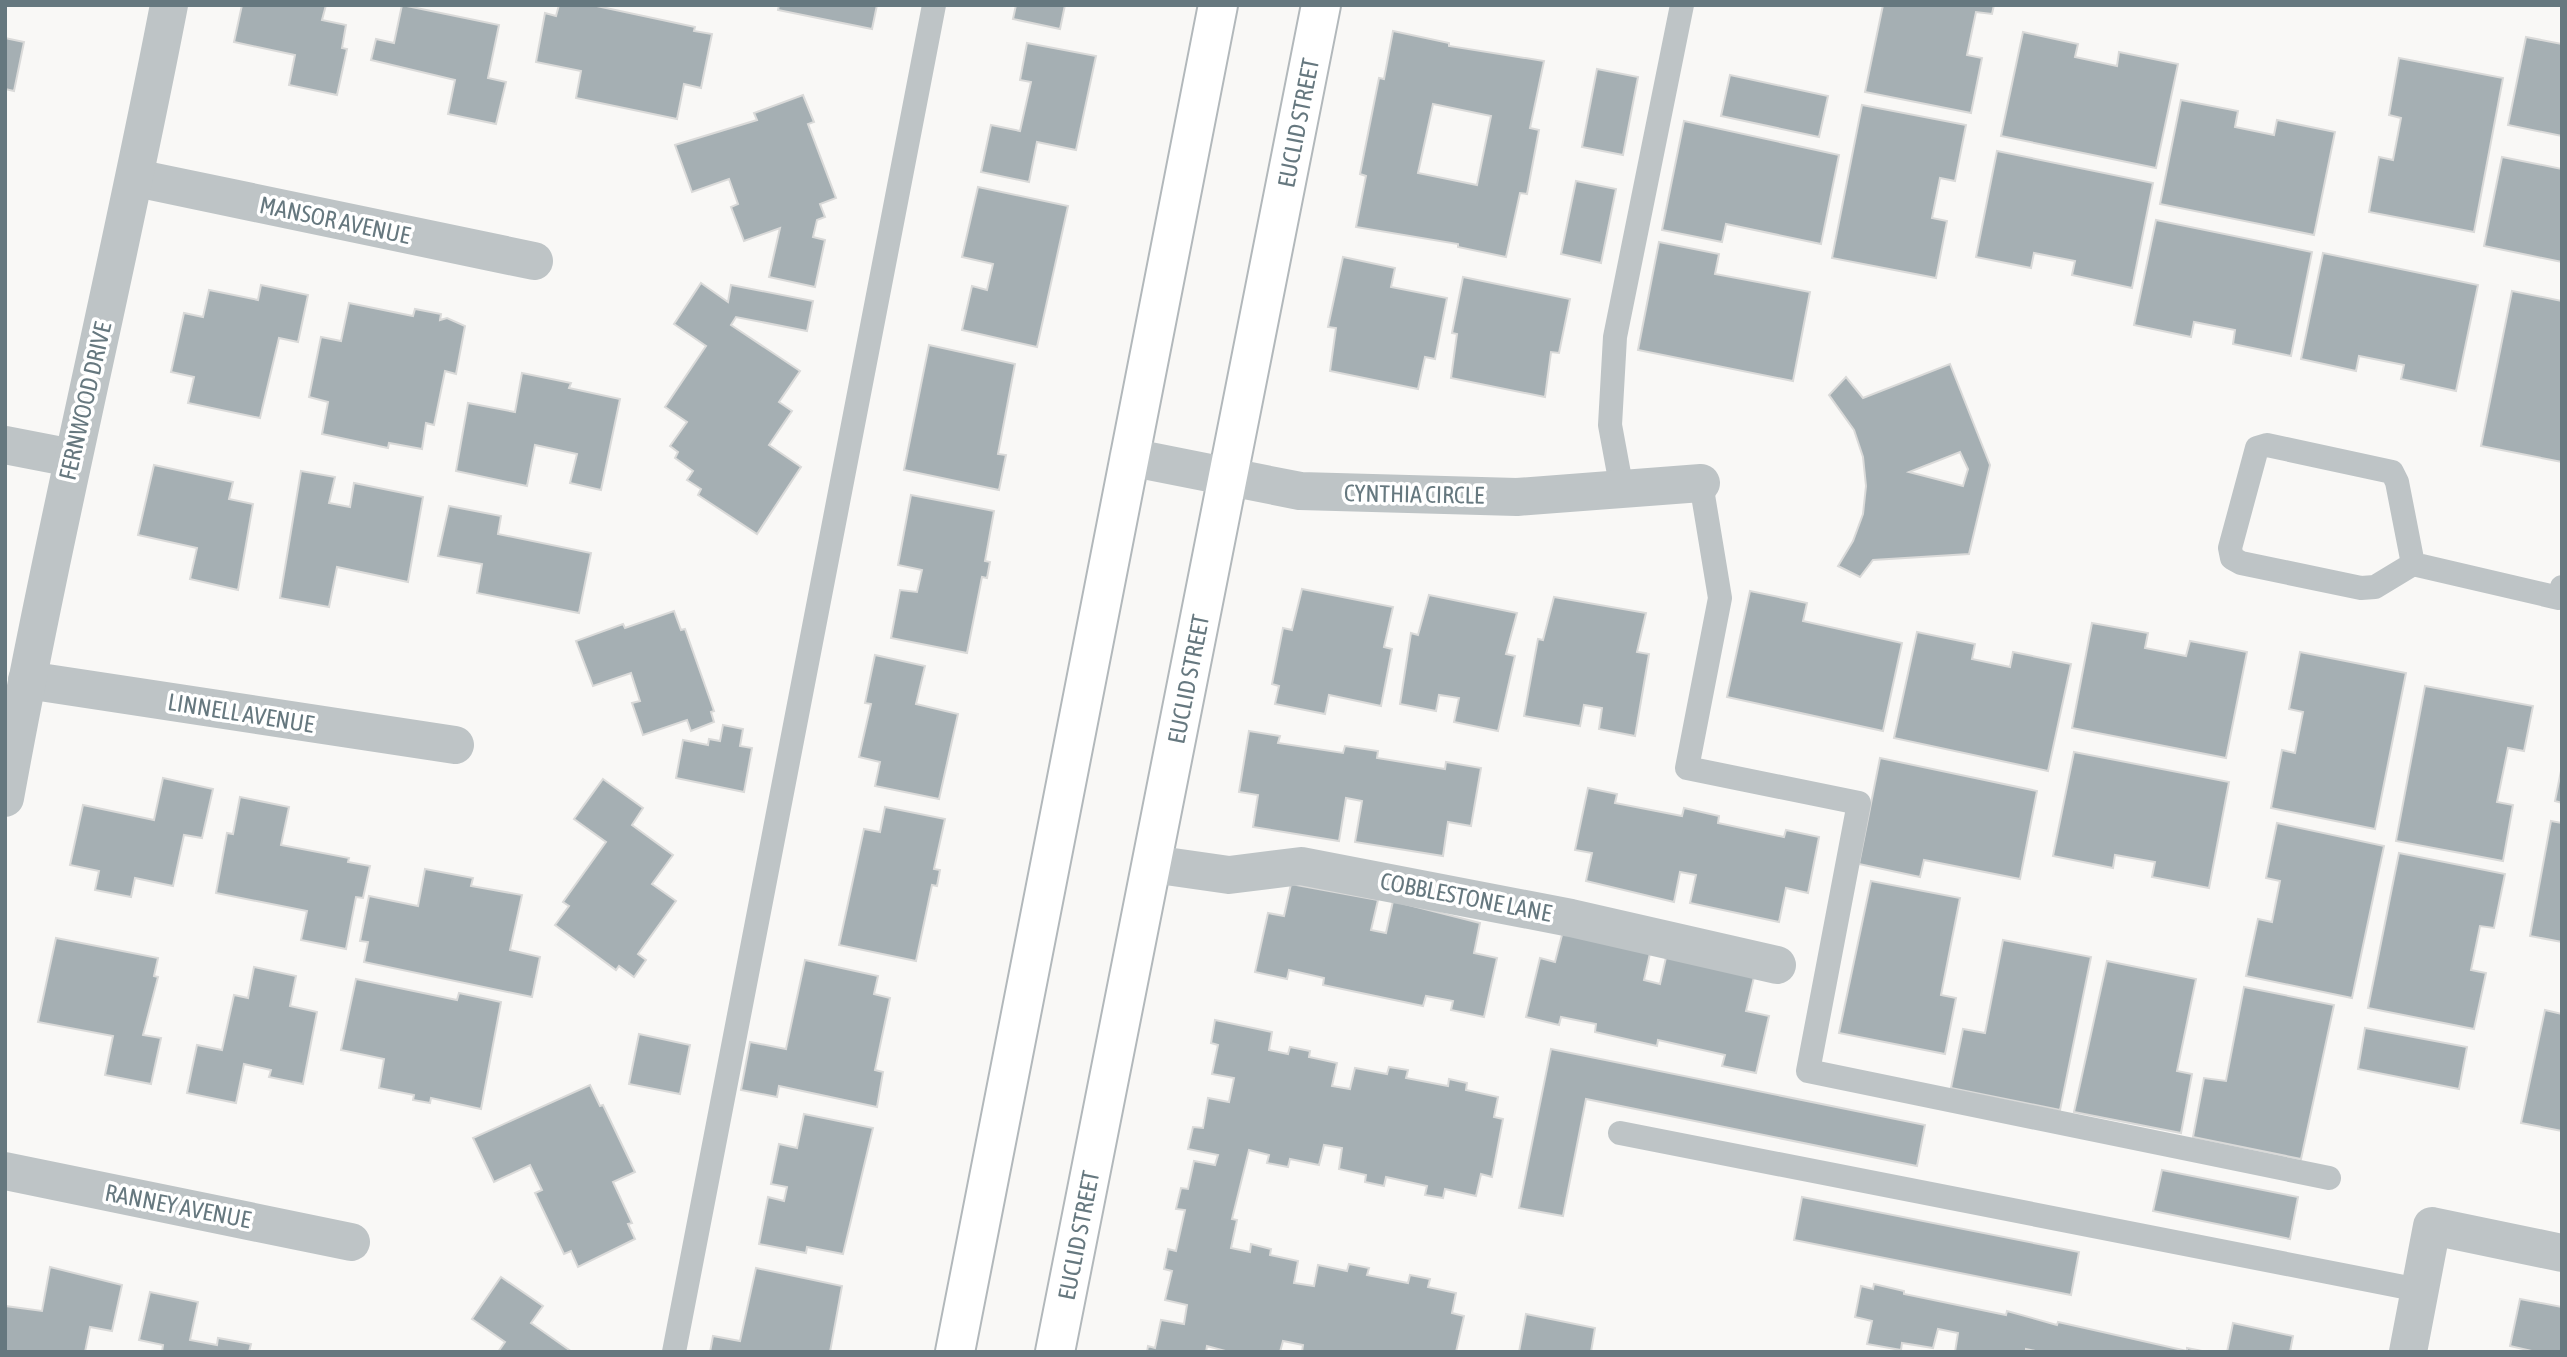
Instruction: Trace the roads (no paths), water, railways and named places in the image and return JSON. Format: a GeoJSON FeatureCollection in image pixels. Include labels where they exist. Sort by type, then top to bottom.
{"type":"FeatureCollection","features":[{"type":"Feature","properties":{"kind":"main road"},"geometry":{"type":"LineString","coordinates":[[955,1352],[1218,5]]}},
{"type":"Feature","properties":{"kind":"main road","name":"EUCLID STREET"},"geometry":{"type":"LineString","coordinates":[[1055,1352],[1321,5]]}},
{"type":"Feature","properties":{"kind":"street","name":"FERNWOOD DRIVE"},"geometry":{"type":"LineString","coordinates":[[5,798],[72,458],[136,178],[169,5]]}},
{"type":"Feature","properties":{"kind":"street","name":"MANSOR AVENUE"},"geometry":{"type":"LineString","coordinates":[[136,178],[534,261]]}},
{"type":"Feature","properties":{"kind":"street"},"geometry":{"type":"LineString","coordinates":[[5,445],[72,458]]}},
{"type":"Feature","properties":{"kind":"street","name":"CYNTHIA CIRCLE"},"geometry":{"type":"LineString","coordinates":[[1129,457],[1300,491],[1517,497],[1701,483]]}},
{"type":"Feature","properties":{"kind":"street","name":"LINNELL AVENUE"},"geometry":{"type":"LineString","coordinates":[[27,681],[455,745]]}},
{"type":"Feature","properties":{"kind":"street","name":"COBBLESTONE LANE"},"geometry":{"type":"LineString","coordinates":[[1152,864],[1229,875],[1301,866],[1571,918],[1777,965]]}},
{"type":"Feature","properties":{"kind":"street","name":"RANNEY AVENUE"},"geometry":{"type":"LineString","coordinates":[[5,1171],[351,1241]]}},
{"type":"Feature","properties":{"kind":"street"},"geometry":{"type":"LineString","coordinates":[[2408,1352],[2432,1226],[2562,1253]]}},
{"type":"Feature","properties":{"kind":"lane"},"geometry":{"type":"LineString","coordinates":[[674,1352],[934,5]]}},
{"type":"Feature","properties":{"kind":"lane"},"geometry":{"type":"LineString","coordinates":[[1622,489],[1610,425],[1615,337],[1682,5]]}},
{"type":"Feature","properties":{"kind":"lane"},"geometry":{"type":"LineString","coordinates":[[2413,564],[2397,482],[2392,472],[2267,445],[2257,448],[2230,548],[2232,558],[2241,563],[2361,588],[2375,587],[2413,564],[2560,598],[2562,587]]}},
{"type":"Feature","properties":{"kind":"lane"},"geometry":{"type":"LineString","coordinates":[[1701,483],[1720,598],[1687,768],[1859,803],[1808,1071],[2329,1178]]}},
{"type":"Feature","properties":{"kind":"lane"},"geometry":{"type":"LineString","coordinates":[[1620,1133],[2419,1290]]}}]}
